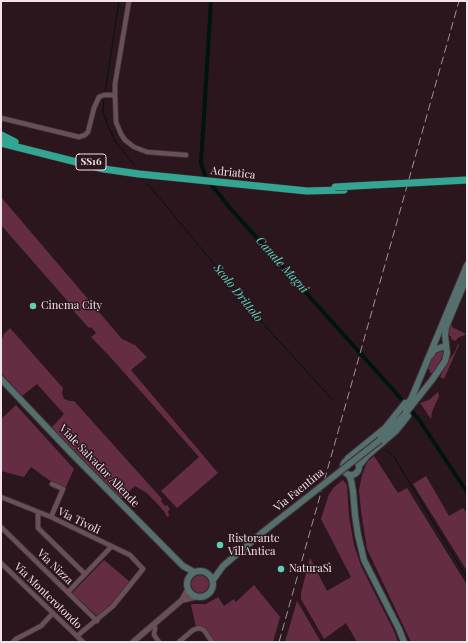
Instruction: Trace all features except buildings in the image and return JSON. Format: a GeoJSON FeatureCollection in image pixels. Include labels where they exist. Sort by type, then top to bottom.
{"type":"FeatureCollection","features":[{"type":"Feature","properties":{"kind":"highway"},"geometry":{"type":"LineString","coordinates":[[1,136],[15,142]]}},
{"type":"Feature","properties":{"kind":"highway","name":"Adriatica"},"geometry":{"type":"LineString","coordinates":[[1,139],[100,164],[182,177],[297,186],[335,187],[467,180]]}},
{"type":"Feature","properties":{"kind":"highway","name":"Adriatica"},"geometry":{"type":"LineString","coordinates":[[1,143],[104,169],[307,191],[467,184]]}},
{"type":"Feature","properties":{"kind":"main road","name":"Via Faentina"},"geometry":{"type":"LineString","coordinates":[[404,413],[467,265]]}},
{"type":"Feature","properties":{"kind":"main road"},"geometry":{"type":"LineString","coordinates":[[447,352],[444,335],[446,327],[467,277]]}},
{"type":"Feature","properties":{"kind":"main road"},"geometry":{"type":"LineString","coordinates":[[432,347],[442,347],[447,352]]}},
{"type":"Feature","properties":{"kind":"main road"},"geometry":{"type":"LineString","coordinates":[[426,361],[429,359],[434,350],[442,347]]}},
{"type":"Feature","properties":{"kind":"main road","name":"Via Faentina"},"geometry":{"type":"LineString","coordinates":[[213,580],[223,566],[263,532],[380,440],[433,384],[445,361],[447,352]]}},
{"type":"Feature","properties":{"kind":"main road","name":"Viale Salvador Allende"},"geometry":{"type":"LineString","coordinates":[[1,379],[73,455],[183,566],[194,572]]}},
{"type":"Feature","properties":{"kind":"main road"},"geometry":{"type":"LineString","coordinates":[[404,413],[392,421],[348,458],[343,466],[343,469],[349,475],[353,491],[358,535],[364,560],[399,629],[404,642]]}},
{"type":"Feature","properties":{"kind":"main road"},"geometry":{"type":"LineString","coordinates":[[349,475],[353,475],[367,456],[396,431],[404,413]]}},
{"type":"Feature","properties":{"kind":"main road"},"geometry":{"type":"LineString","coordinates":[[348,458],[356,460],[359,463],[353,491]]}},
{"type":"Feature","properties":{"kind":"main road","name":"Viale Salvador Allende"},"geometry":{"type":"LineString","coordinates":[[183,566],[188,579]]}},
{"type":"Feature","properties":{"kind":"main road","name":"Via Faentina"},"geometry":{"type":"LineString","coordinates":[[207,573],[223,566]]}},
{"type":"Feature","properties":{"kind":"main road"},"geometry":{"type":"LineString","coordinates":[[203,571],[207,573],[213,580],[213,589],[211,593],[204,598],[195,597],[188,589],[188,579],[194,572],[203,571]]}},
{"type":"Feature","properties":{"kind":"street"},"geometry":{"type":"LineString","coordinates":[[129,1],[115,84],[116,122],[125,140],[134,147],[147,152],[186,155]]}},
{"type":"Feature","properties":{"kind":"street"},"geometry":{"type":"LineString","coordinates":[[1,118],[79,137],[88,132],[97,100],[102,95],[115,95]]}},
{"type":"Feature","properties":{"kind":"street"},"geometry":{"type":"LineString","coordinates":[[51,517],[63,489],[52,484]]}},
{"type":"Feature","properties":{"kind":"street","name":"Via Tivoli"},"geometry":{"type":"LineString","coordinates":[[1,497],[51,517],[130,555],[144,569],[114,606],[97,621]]}},
{"type":"Feature","properties":{"kind":"street"},"geometry":{"type":"LineString","coordinates":[[38,512],[38,528],[85,574]]}},
{"type":"Feature","properties":{"kind":"street","name":"Via Nizza"},"geometry":{"type":"LineString","coordinates":[[1,527],[97,621]]}},
{"type":"Feature","properties":{"kind":"street"},"geometry":{"type":"LineString","coordinates":[[68,592],[111,547]]}},
{"type":"Feature","properties":{"kind":"street","name":"Via Monterotondo"},"geometry":{"type":"LineString","coordinates":[[1,563],[84,642]]}},
{"type":"Feature","properties":{"kind":"street"},"geometry":{"type":"LineString","coordinates":[[133,642],[182,600],[188,589]]}},
{"type":"Feature","properties":{"kind":"street"},"geometry":{"type":"LineString","coordinates":[[182,600],[195,597]]}},
{"type":"Feature","properties":{"kind":"street"},"geometry":{"type":"LineString","coordinates":[[13,642],[40,626],[53,613]]}},
{"type":"Feature","properties":{"kind":"street"},"geometry":{"type":"LineString","coordinates":[[77,636],[97,621]]}},
{"type":"Feature","properties":{"kind":"street"},"geometry":{"type":"LineString","coordinates":[[153,625],[155,628],[154,635],[159,642]]}},
{"type":"Feature","properties":{"kind":"street"},"geometry":{"type":"LineString","coordinates":[[179,642],[193,630],[199,628],[204,630],[212,642]]}},
{"type":"Feature","properties":{"kind":"shaded area"},"geometry":{"type":"Polygon","coordinates":[[[1,197],[122,339],[135,345],[147,357],[131,370],[218,473],[177,508],[161,491],[199,457],[91,337],[96,333],[91,327],[89,328],[70,307],[71,305],[1,225],[1,197]]]}},
{"type":"Feature","properties":{"kind":"shaded area"},"geometry":{"type":"Polygon","coordinates":[[[450,324],[452,327],[466,334],[459,337],[455,341],[451,339],[451,336],[449,336],[447,330],[450,324]]]}},
{"type":"Feature","properties":{"kind":"shaded area"},"geometry":{"type":"Polygon","coordinates":[[[10,328],[63,388],[62,393],[64,399],[74,401],[162,499],[161,501],[165,506],[167,505],[170,509],[168,511],[169,516],[167,517],[164,511],[147,493],[135,486],[121,499],[51,428],[64,414],[37,384],[22,396],[1,373],[1,341],[4,334],[10,328]]]}},
{"type":"Feature","properties":{"kind":"shaded area"},"geometry":{"type":"Polygon","coordinates":[[[458,344],[459,345],[444,379],[440,377],[458,344]]]}},
{"type":"Feature","properties":{"kind":"shaded area"},"geometry":{"type":"Polygon","coordinates":[[[435,350],[442,350],[444,354],[433,374],[429,372],[430,370],[427,368],[435,350]]]}},
{"type":"Feature","properties":{"kind":"shaded area"},"geometry":{"type":"Polygon","coordinates":[[[438,392],[439,396],[432,412],[431,419],[420,403],[429,400],[438,392]]]}},
{"type":"Feature","properties":{"kind":"shaded area"},"geometry":{"type":"Polygon","coordinates":[[[16,405],[74,469],[65,489],[31,467],[24,477],[1,471],[1,419],[16,405]]]}},
{"type":"Feature","properties":{"kind":"shaded area"},"geometry":{"type":"Polygon","coordinates":[[[374,456],[398,493],[407,488],[467,585],[467,642],[411,642],[367,549],[359,490],[362,475],[367,462],[374,456]]]}},
{"type":"Feature","properties":{"kind":"shaded area"},"geometry":{"type":"Polygon","coordinates":[[[426,476],[449,516],[463,508],[467,513],[467,571],[413,484],[426,476]]]}},
{"type":"Feature","properties":{"kind":"shaded area"},"geometry":{"type":"Polygon","coordinates":[[[343,480],[347,485],[349,516],[354,545],[361,566],[394,631],[398,642],[357,642],[346,623],[324,639],[301,599],[301,593],[310,558],[327,591],[351,577],[321,519],[329,494],[334,487],[343,480]]]}},
{"type":"Feature","properties":{"kind":"shaded area"},"geometry":{"type":"Polygon","coordinates":[[[104,560],[130,582],[112,603],[97,616],[72,593],[104,560]]]}},
{"type":"Feature","properties":{"kind":"shaded area"},"geometry":{"type":"Polygon","coordinates":[[[196,575],[204,575],[209,580],[207,591],[204,593],[196,593],[191,588],[191,580],[196,575]]]}},
{"type":"Feature","properties":{"kind":"shaded area"},"geometry":{"type":"Polygon","coordinates":[[[254,585],[280,617],[273,642],[214,642],[207,631],[196,627],[191,605],[206,604],[218,597],[224,606],[234,599],[236,602],[254,585]]]}},
{"type":"Feature","properties":{"kind":"shaded area"},"geometry":{"type":"Polygon","coordinates":[[[297,601],[321,642],[285,642],[297,601]]]}},
{"type":"Feature","properties":{"kind":"waterway","name":"Scolo Drittolo"},"geometry":{"type":"LineString","coordinates":[[105,93],[119,1]]}},
{"type":"Feature","properties":{"kind":"waterway","name":"Canale Magni"},"geometry":{"type":"LineString","coordinates":[[211,1],[201,163],[206,178],[230,208],[420,421],[467,492]]}},
{"type":"Feature","properties":{"kind":"waterway","name":"Scolo Drittolo"},"geometry":{"type":"LineString","coordinates":[[104,96],[103,112],[109,128],[115,141],[135,166]]}},
{"type":"Feature","properties":{"kind":"waterway","name":"Scolo Drittolo"},"geometry":{"type":"LineString","coordinates":[[148,184],[267,328],[332,399]]}},
{"type":"Feature","properties":{"kind":"waterway","name":"Scolo Drittolo"},"geometry":{"type":"LineString","coordinates":[[387,450],[394,457],[467,578]]}},
{"type":"Feature","properties":{"kind":"railway"},"geometry":{"type":"LineString","coordinates":[[279,642],[459,1]]}},
{"type":"Feature","properties":{"kind":"place","name":"Cinema City"},"geometry":{"type":"Point","coordinates":[33,306]}},
{"type":"Feature","properties":{"kind":"place","name":"Ristorante VillAntica"},"geometry":{"type":"Point","coordinates":[220,545]}},
{"type":"Feature","properties":{"kind":"place","name":"NaturaSì"},"geometry":{"type":"Point","coordinates":[281,569]}}]}
